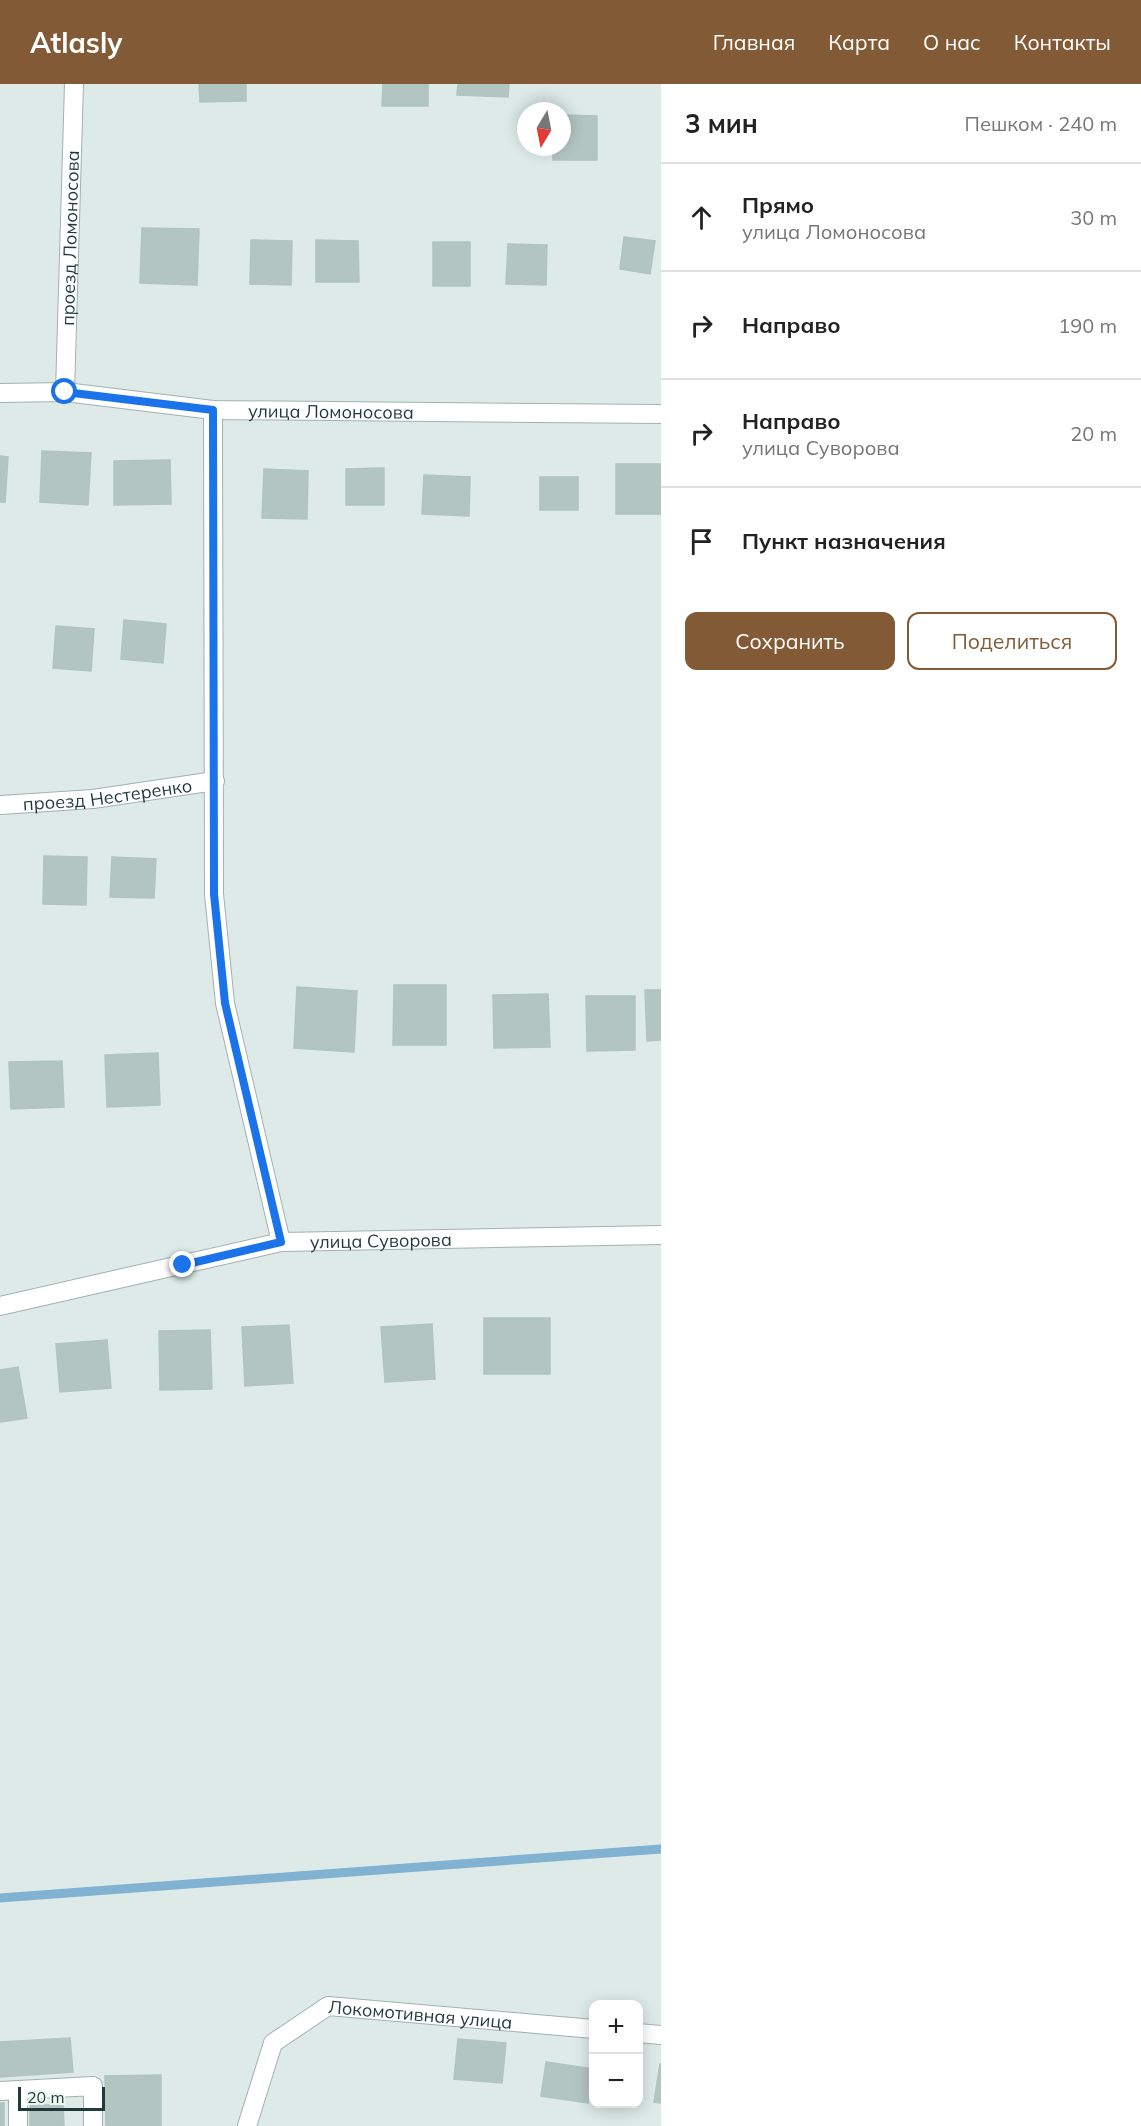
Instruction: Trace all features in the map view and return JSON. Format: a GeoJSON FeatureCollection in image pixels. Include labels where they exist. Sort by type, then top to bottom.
{"type":"FeatureCollection","features":[{"type":"Feature","properties":{"kind":"street","name":"проезд Ломоносова"},"geometry":{"type":"LineString","coordinates":[[65,392],[74,84]]}},
{"type":"Feature","properties":{"kind":"street","name":"улица Ломоносова"},"geometry":{"type":"LineString","coordinates":[[0,393],[65,392],[213,410],[661,414]]}},
{"type":"Feature","properties":{"kind":"street"},"geometry":{"type":"LineString","coordinates":[[213,410],[214,894],[225,1003],[281,1242]]}},
{"type":"Feature","properties":{"kind":"street","name":"проезд Нестеренко"},"geometry":{"type":"LineString","coordinates":[[0,805],[93,799],[215,781]]}},
{"type":"Feature","properties":{"kind":"street","name":"улица Суворова"},"geometry":{"type":"LineString","coordinates":[[0,1306],[281,1242],[661,1234]]}},
{"type":"Feature","properties":{"kind":"street","name":"Локомотивная улица"},"geometry":{"type":"LineString","coordinates":[[247,2126],[273,2043],[328,2006],[589,2029]]}},
{"type":"Feature","properties":{"kind":"street"},"geometry":{"type":"LineString","coordinates":[[643,2033],[661,2034]]}},
{"type":"Feature","properties":{"kind":"street"},"geometry":{"type":"LineString","coordinates":[[18,2126],[9,2091],[93,2086],[93,2126]]}},
{"type":"Feature","properties":{"kind":"building"},"geometry":{"type":"Polygon","coordinates":[[[199,84],[246,84],[246,101],[200,102],[199,84]]]}},
{"type":"Feature","properties":{"kind":"building"},"geometry":{"type":"Polygon","coordinates":[[[383,84],[428,84],[428,106],[382,106],[383,84]]]}},
{"type":"Feature","properties":{"kind":"building"},"geometry":{"type":"Polygon","coordinates":[[[458,84],[509,84],[508,97],[457,95],[458,84]]]}},
{"type":"Feature","properties":{"kind":"building"},"geometry":{"type":"Polygon","coordinates":[[[571,115],[597,116],[597,160],[553,160],[553,156],[571,156],[571,115]]]}},
{"type":"Feature","properties":{"kind":"building"},"geometry":{"type":"Polygon","coordinates":[[[142,228],[199,229],[197,285],[140,283],[142,228]]]}},
{"type":"Feature","properties":{"kind":"building"},"geometry":{"type":"Polygon","coordinates":[[[624,237],[655,241],[650,274],[620,269],[624,237]]]}},
{"type":"Feature","properties":{"kind":"building"},"geometry":{"type":"Polygon","coordinates":[[[251,240],[292,241],[291,285],[250,284],[251,240]]]}},
{"type":"Feature","properties":{"kind":"building"},"geometry":{"type":"Polygon","coordinates":[[[316,240],[358,241],[359,282],[316,282],[316,240]]]}},
{"type":"Feature","properties":{"kind":"building"},"geometry":{"type":"Polygon","coordinates":[[[433,242],[470,242],[470,286],[433,286],[433,242]]]}},
{"type":"Feature","properties":{"kind":"building"},"geometry":{"type":"Polygon","coordinates":[[[508,244],[547,245],[546,285],[506,284],[508,244]]]}},
{"type":"Feature","properties":{"kind":"building"},"geometry":{"type":"Polygon","coordinates":[[[42,451],[91,453],[88,505],[40,502],[42,451]]]}},
{"type":"Feature","properties":{"kind":"building"},"geometry":{"type":"Polygon","coordinates":[[[0,456],[8,457],[5,502],[0,502],[0,456]]]}},
{"type":"Feature","properties":{"kind":"building"},"geometry":{"type":"Polygon","coordinates":[[[170,460],[171,504],[114,505],[114,461],[170,460]]]}},
{"type":"Feature","properties":{"kind":"building"},"geometry":{"type":"Polygon","coordinates":[[[616,464],[661,464],[661,514],[616,514],[616,464]]]}},
{"type":"Feature","properties":{"kind":"building"},"geometry":{"type":"Polygon","coordinates":[[[384,468],[384,505],[346,505],[346,469],[384,468]]]}},
{"type":"Feature","properties":{"kind":"building"},"geometry":{"type":"Polygon","coordinates":[[[264,469],[308,471],[307,519],[262,518],[264,469]]]}},
{"type":"Feature","properties":{"kind":"building"},"geometry":{"type":"Polygon","coordinates":[[[424,475],[470,477],[469,516],[422,514],[424,475]]]}},
{"type":"Feature","properties":{"kind":"building"},"geometry":{"type":"Polygon","coordinates":[[[540,477],[578,477],[578,510],[540,510],[540,477]]]}},
{"type":"Feature","properties":{"kind":"building"},"geometry":{"type":"Polygon","coordinates":[[[124,620],[166,624],[163,663],[121,659],[124,620]]]}},
{"type":"Feature","properties":{"kind":"building"},"geometry":{"type":"Polygon","coordinates":[[[56,626],[94,629],[91,671],[53,668],[56,626]]]}},
{"type":"Feature","properties":{"kind":"building"},"geometry":{"type":"Polygon","coordinates":[[[44,856],[87,857],[86,905],[43,904],[44,856]]]}},
{"type":"Feature","properties":{"kind":"building"},"geometry":{"type":"Polygon","coordinates":[[[112,857],[156,859],[154,898],[110,897],[112,857]]]}},
{"type":"Feature","properties":{"kind":"building"},"geometry":{"type":"Polygon","coordinates":[[[394,985],[446,985],[446,1045],[393,1045],[394,985]]]}},
{"type":"Feature","properties":{"kind":"building"},"geometry":{"type":"Polygon","coordinates":[[[297,987],[357,991],[354,1052],[294,1048],[297,987]]]}},
{"type":"Feature","properties":{"kind":"building"},"geometry":{"type":"Polygon","coordinates":[[[645,990],[661,990],[661,1040],[647,1041],[645,990]]]}},
{"type":"Feature","properties":{"kind":"building"},"geometry":{"type":"Polygon","coordinates":[[[548,994],[550,1047],[494,1048],[493,995],[548,994]]]}},
{"type":"Feature","properties":{"kind":"building"},"geometry":{"type":"Polygon","coordinates":[[[586,996],[635,996],[635,1050],[587,1051],[586,996]]]}},
{"type":"Feature","properties":{"kind":"building"},"geometry":{"type":"Polygon","coordinates":[[[158,1053],[160,1105],[107,1107],[105,1055],[158,1053]]]}},
{"type":"Feature","properties":{"kind":"building"},"geometry":{"type":"Polygon","coordinates":[[[62,1061],[64,1107],[11,1109],[9,1062],[62,1061]]]}},
{"type":"Feature","properties":{"kind":"building"},"geometry":{"type":"Polygon","coordinates":[[[484,1318],[550,1318],[550,1374],[484,1374],[484,1318]]]}},
{"type":"Feature","properties":{"kind":"building"},"geometry":{"type":"Polygon","coordinates":[[[432,1324],[435,1379],[385,1382],[381,1327],[432,1324]]]}},
{"type":"Feature","properties":{"kind":"building"},"geometry":{"type":"Polygon","coordinates":[[[289,1325],[293,1383],[245,1386],[242,1327],[289,1325]]]}},
{"type":"Feature","properties":{"kind":"building"},"geometry":{"type":"Polygon","coordinates":[[[210,1330],[212,1389],[160,1390],[159,1331],[210,1330]]]}},
{"type":"Feature","properties":{"kind":"building"},"geometry":{"type":"Polygon","coordinates":[[[107,1340],[111,1388],[60,1392],[56,1344],[107,1340]]]}},
{"type":"Feature","properties":{"kind":"building"},"geometry":{"type":"Polygon","coordinates":[[[18,1367],[27,1418],[0,1422],[0,1370],[18,1367]]]}},
{"type":"Feature","properties":{"kind":"building"},"geometry":{"type":"Polygon","coordinates":[[[70,2038],[73,2072],[0,2077],[0,2042],[70,2038]]]}},
{"type":"Feature","properties":{"kind":"building"},"geometry":{"type":"Polygon","coordinates":[[[458,2039],[506,2043],[502,2083],[454,2079],[458,2039]]]}},
{"type":"Feature","properties":{"kind":"building"},"geometry":{"type":"Polygon","coordinates":[[[546,2062],[589,2068],[588,2103],[541,2096],[546,2062]]]}},
{"type":"Feature","properties":{"kind":"building"},"geometry":{"type":"Polygon","coordinates":[[[661,2064],[661,2103],[654,2102],[661,2064]]]}},
{"type":"Feature","properties":{"kind":"building"},"geometry":{"type":"Polygon","coordinates":[[[161,2075],[161,2126],[106,2126],[105,2076],[161,2075]]]}},
{"type":"Feature","properties":{"kind":"building"},"geometry":{"type":"Polygon","coordinates":[[[0,2103],[4,2103],[4,2126],[0,2126],[0,2103]]]}},
{"type":"Feature","properties":{"kind":"building"},"geometry":{"type":"Polygon","coordinates":[[[30,2105],[63,2105],[64,2126],[30,2126],[30,2105]]]}},
{"type":"Feature","properties":{"kind":"waterway"},"geometry":{"type":"LineString","coordinates":[[0,1898],[661,1849]]}},
{"type":"Feature","properties":{"kind":"route"},"geometry":{"type":"LineString","coordinates":[[65,392],[213,410],[214,894],[225,1003],[281,1242],[183,1265]]}}]}
